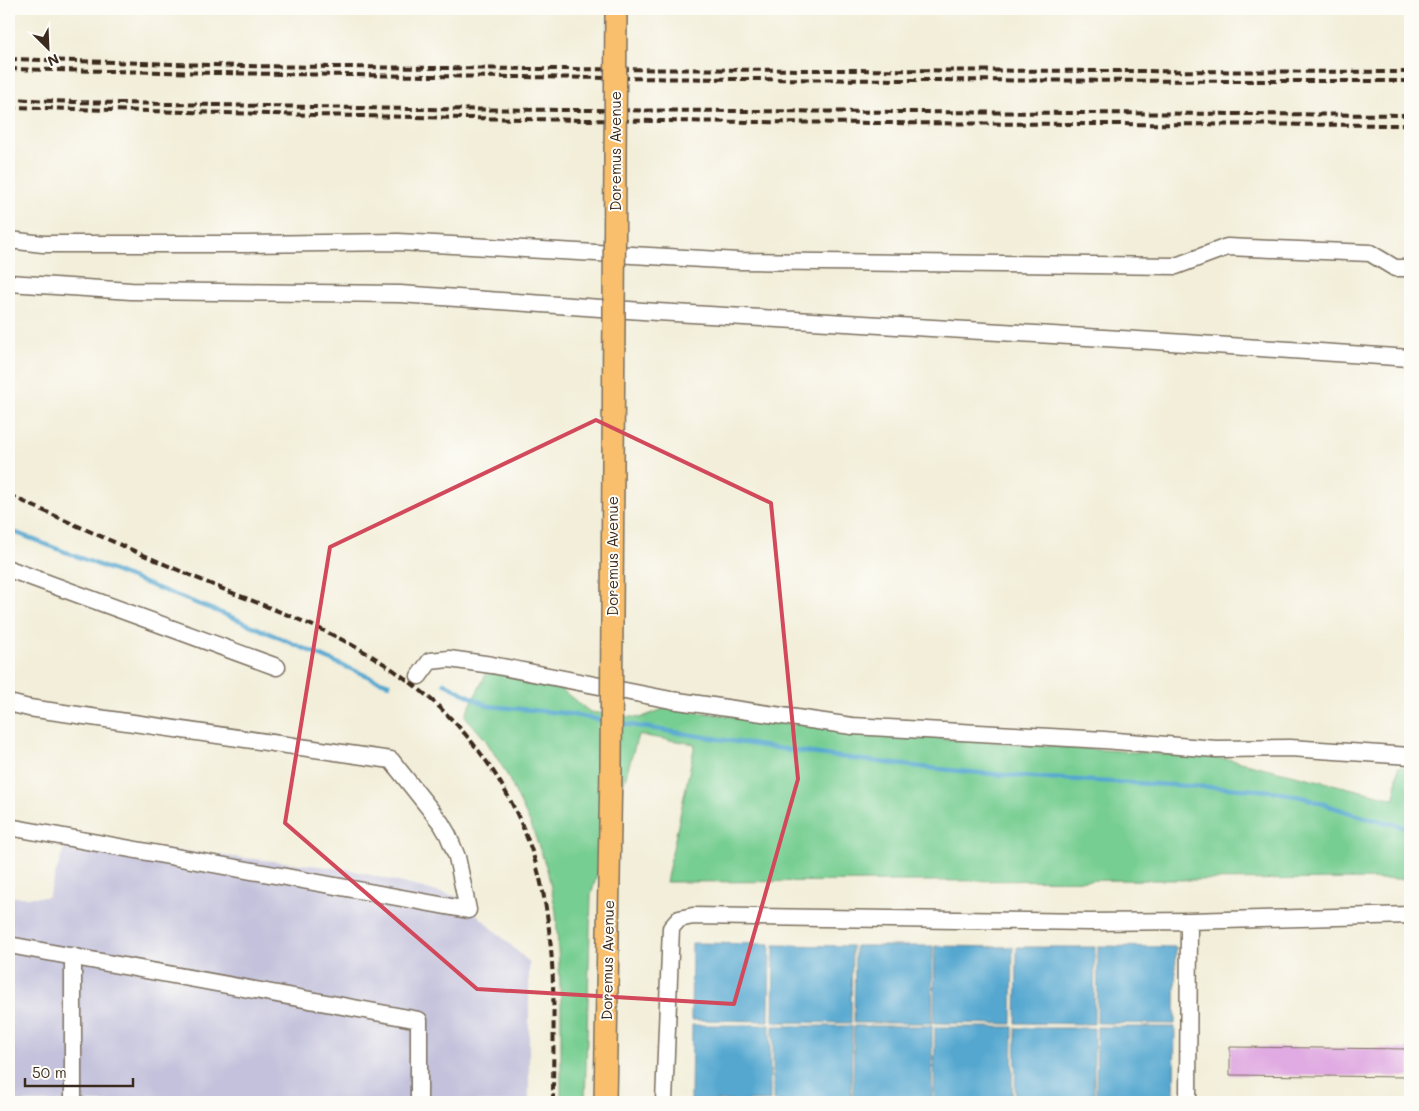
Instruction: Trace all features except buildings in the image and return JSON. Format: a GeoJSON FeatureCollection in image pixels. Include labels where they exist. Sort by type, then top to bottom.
{"type":"FeatureCollection","features":[{"type":"Feature","properties":{"kind":"main road","name":"Doremus Avenue"},"geometry":{"type":"LineString","coordinates":[[605,1102],[611,768],[616,9]]}},
{"type":"Feature","properties":{"kind":"lane"},"geometry":{"type":"LineString","coordinates":[[9,240],[43,244],[398,242],[739,261],[1176,266],[1227,247],[1370,252],[1395,268],[1410,268]]}},
{"type":"Feature","properties":{"kind":"lane"},"geometry":{"type":"LineString","coordinates":[[9,283],[131,291],[400,294],[1410,358]]}},
{"type":"Feature","properties":{"kind":"lane"},"geometry":{"type":"LineString","coordinates":[[9,569],[277,667]]}},
{"type":"Feature","properties":{"kind":"lane"},"geometry":{"type":"LineString","coordinates":[[419,676],[430,661],[449,660],[492,665],[671,700],[852,726],[1104,740],[1216,749],[1290,748],[1410,756]]}},
{"type":"Feature","properties":{"kind":"lane"},"geometry":{"type":"LineString","coordinates":[[9,703],[39,709],[391,760],[441,823],[448,835],[457,857],[468,910],[9,827]]}},
{"type":"Feature","properties":{"kind":"lane"},"geometry":{"type":"LineString","coordinates":[[664,1102],[670,928],[679,919],[693,916],[1089,922],[1410,915]]}},
{"type":"Feature","properties":{"kind":"lane"},"geometry":{"type":"LineString","coordinates":[[1188,1102],[1189,921]]}},
{"type":"Feature","properties":{"kind":"lane"},"geometry":{"type":"LineString","coordinates":[[9,944],[419,1020],[419,1102]]}},
{"type":"Feature","properties":{"kind":"lane"},"geometry":{"type":"LineString","coordinates":[[73,956],[73,1102]]}},
{"type":"Feature","properties":{"kind":"highlighted area"},"geometry":{"type":"Polygon","coordinates":[[[596,420],[771,503],[798,779],[734,1004],[477,989],[285,823],[330,547],[596,420]]]}},
{"type":"Feature","properties":{"kind":"shaded area"},"geometry":{"type":"Polygon","coordinates":[[[67,839],[347,869],[458,897],[529,962],[529,1102],[9,1102],[9,897],[48,897],[67,839]]]}},
{"type":"Feature","properties":{"kind":"green space"},"geometry":{"type":"Polygon","coordinates":[[[487,672],[553,683],[590,712],[640,718],[666,708],[858,732],[1228,759],[1395,799],[1398,767],[1410,767],[1410,879],[666,882],[695,744],[638,735],[591,895],[585,1102],[561,1102],[561,1004],[556,911],[547,869],[531,825],[505,771],[485,739],[465,716],[487,672]]]}},
{"type":"Feature","properties":{"kind":"water"},"geometry":{"type":"Polygon","coordinates":[[[692,943],[770,944],[769,1021],[691,1020],[692,943]]]}},
{"type":"Feature","properties":{"kind":"water"},"geometry":{"type":"Polygon","coordinates":[[[774,945],[852,946],[851,1023],[773,1022],[774,945]]]}},
{"type":"Feature","properties":{"kind":"water"},"geometry":{"type":"Polygon","coordinates":[[[855,946],[933,946],[932,1023],[854,1023],[855,946]]]}},
{"type":"Feature","properties":{"kind":"water"},"geometry":{"type":"Polygon","coordinates":[[[935,946],[1013,947],[1012,1024],[934,1023],[935,946]]]}},
{"type":"Feature","properties":{"kind":"water"},"geometry":{"type":"Polygon","coordinates":[[[1098,946],[1176,947],[1175,1024],[1097,1023],[1098,946]]]}},
{"type":"Feature","properties":{"kind":"water"},"geometry":{"type":"Polygon","coordinates":[[[1017,947],[1095,947],[1094,1024],[1016,1023],[1017,947]]]}},
{"type":"Feature","properties":{"kind":"water"},"geometry":{"type":"Polygon","coordinates":[[[692,1025],[770,1025],[770,1101],[691,1101],[692,1025]]]}},
{"type":"Feature","properties":{"kind":"water"},"geometry":{"type":"Polygon","coordinates":[[[773,1026],[852,1026],[851,1102],[773,1101],[773,1026]]]}},
{"type":"Feature","properties":{"kind":"water"},"geometry":{"type":"Polygon","coordinates":[[[854,1026],[932,1026],[932,1102],[853,1102],[854,1026]]]}},
{"type":"Feature","properties":{"kind":"water"},"geometry":{"type":"Polygon","coordinates":[[[935,1027],[1013,1027],[1012,1102],[934,1102],[935,1027]]]}},
{"type":"Feature","properties":{"kind":"water"},"geometry":{"type":"Polygon","coordinates":[[[1097,1027],[1175,1027],[1174,1102],[1096,1102],[1097,1027]]]}},
{"type":"Feature","properties":{"kind":"water"},"geometry":{"type":"Polygon","coordinates":[[[1016,1028],[1094,1028],[1094,1102],[1015,1102],[1016,1028]]]}},
{"type":"Feature","properties":{"kind":"waterway"},"geometry":{"type":"LineString","coordinates":[[9,530],[234,618],[389,684]]}},
{"type":"Feature","properties":{"kind":"waterway"},"geometry":{"type":"LineString","coordinates":[[444,683],[488,706],[563,713],[606,721]]}},
{"type":"Feature","properties":{"kind":"waterway"},"geometry":{"type":"LineString","coordinates":[[618,723],[794,751],[926,768],[1046,778],[1272,791],[1305,798],[1363,817],[1410,828]]}},
{"type":"Feature","properties":{"kind":"railway"},"geometry":{"type":"LineString","coordinates":[[9,59],[243,66],[537,69],[1410,72]]}},
{"type":"Feature","properties":{"kind":"railway"},"geometry":{"type":"LineString","coordinates":[[9,69],[710,79],[1410,81]]}},
{"type":"Feature","properties":{"kind":"railway"},"geometry":{"type":"LineString","coordinates":[[9,99],[410,109],[1410,115]]}},
{"type":"Feature","properties":{"kind":"railway"},"geometry":{"type":"LineString","coordinates":[[9,107],[297,115],[586,120],[1410,125]]}},
{"type":"Feature","properties":{"kind":"railway"},"geometry":{"type":"LineString","coordinates":[[9,495],[162,563],[301,620],[335,636],[388,666],[421,691],[451,718],[477,749],[500,782],[519,818],[534,856],[544,897],[553,973],[553,1102]]}}]}
